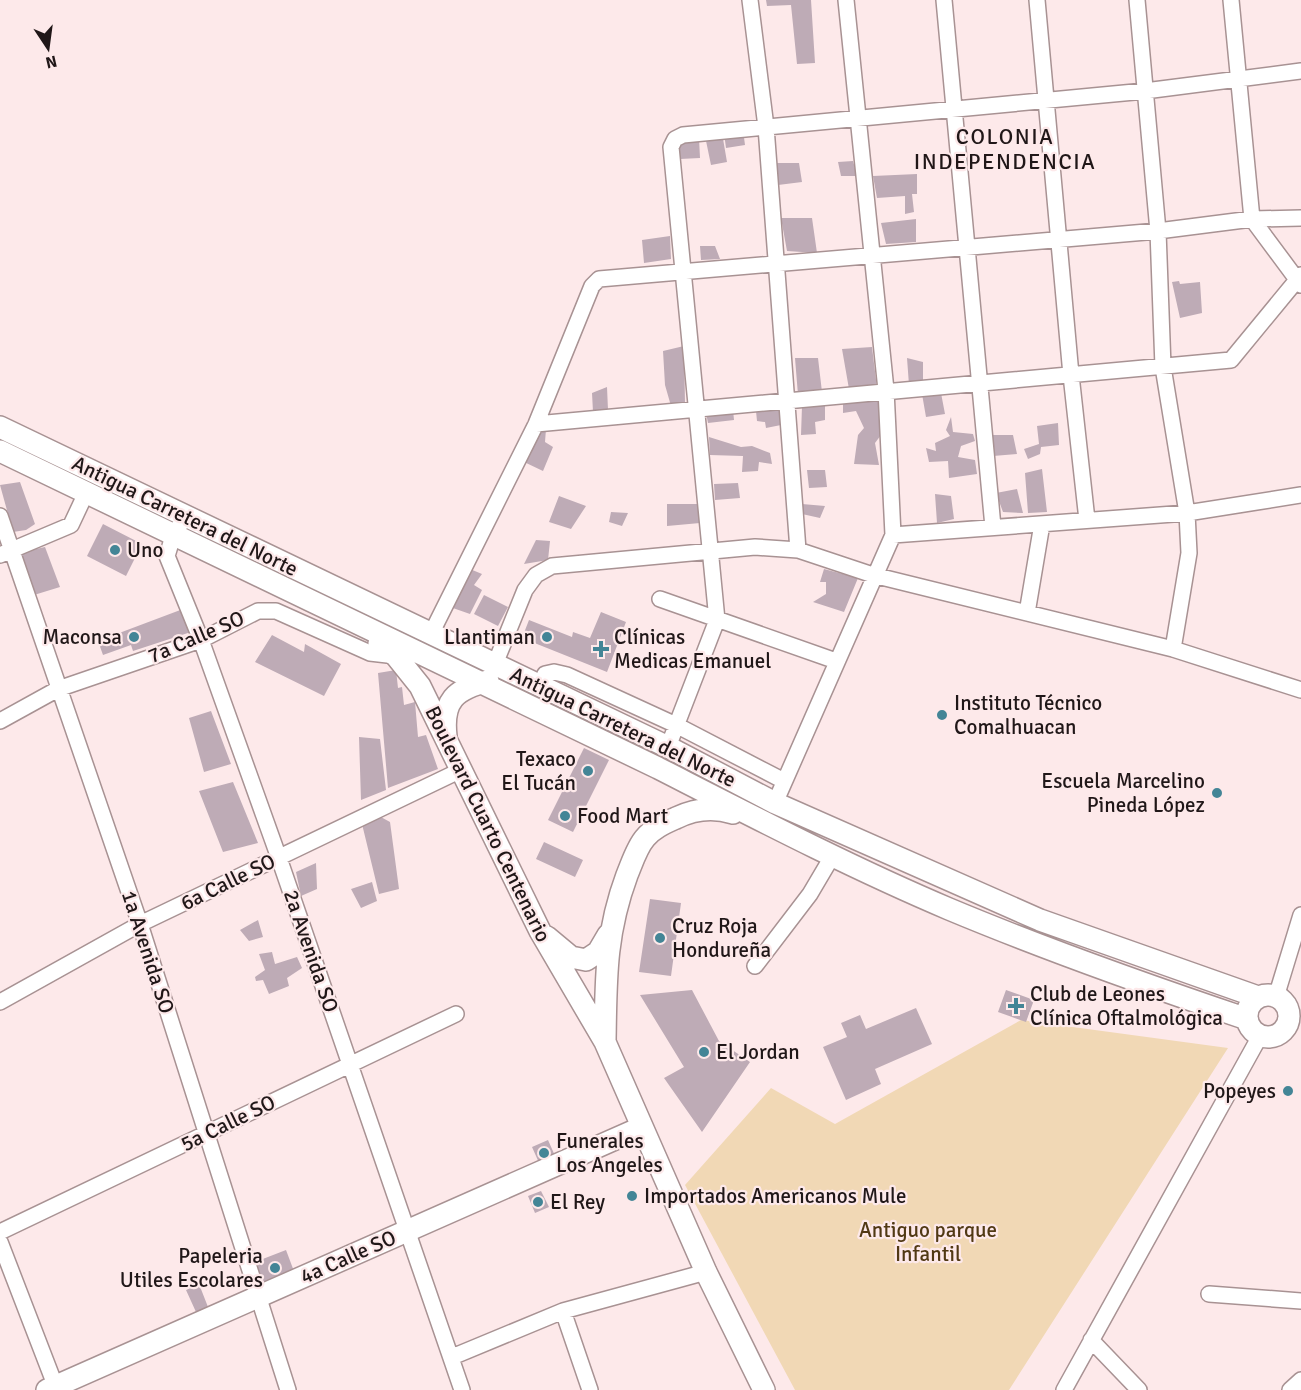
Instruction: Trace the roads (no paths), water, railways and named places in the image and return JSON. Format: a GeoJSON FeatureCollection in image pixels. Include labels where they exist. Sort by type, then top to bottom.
{"type":"FeatureCollection","features":[{"type":"Feature","properties":{"kind":"main road","name":"Antigua Carretera del Norte"},"geometry":{"type":"LineString","coordinates":[[0,427],[668,747],[775,804],[1040,920],[1280,1001]]}},
{"type":"Feature","properties":{"kind":"main road","name":"Antigua Carretera del Norte"},"geometry":{"type":"LineString","coordinates":[[5,457],[86,493],[658,768],[763,822],[947,908],[1080,962],[1253,1027]]}},
{"type":"Feature","properties":{"kind":"main road"},"geometry":{"type":"LineString","coordinates":[[5,457],[68,460]]}},
{"type":"Feature","properties":{"kind":"main road","name":"Boulevard Cuarto Centenario"},"geometry":{"type":"LineString","coordinates":[[353,622],[396,656],[420,686],[459,771],[540,931],[604,1042],[640,1128],[706,1272],[764,1390]]}},
{"type":"Feature","properties":{"kind":"main road"},"geometry":{"type":"LineString","coordinates":[[447,742],[444,720],[449,702],[462,689],[514,674]]}},
{"type":"Feature","properties":{"kind":"main road","name":"Boulevard Cuarto Centenario"},"geometry":{"type":"LineString","coordinates":[[604,1042],[610,932],[616,905],[644,838],[655,828],[681,815],[701,809],[720,809],[763,822]]}},
{"type":"Feature","properties":{"kind":"main road"},"geometry":{"type":"LineString","coordinates":[[540,931],[572,957],[586,960],[598,952],[610,932]]}},
{"type":"Feature","properties":{"kind":"main road"},"geometry":{"type":"LineString","coordinates":[[1280,1001],[1294,1026],[1279,1035],[1253,1027],[1250,1005],[1280,1001]]}},
{"type":"Feature","properties":{"kind":"main road","name":"4a Calle SO"},"geometry":{"type":"LineString","coordinates":[[54,1389],[258,1296],[640,1128]]}},
{"type":"Feature","properties":{"kind":"street"},"geometry":{"type":"LineString","coordinates":[[750,0],[766,127],[798,550]]}},
{"type":"Feature","properties":{"kind":"street"},"geometry":{"type":"LineString","coordinates":[[775,804],[873,575],[893,535],[886,390],[846,0]]}},
{"type":"Feature","properties":{"kind":"street"},"geometry":{"type":"LineString","coordinates":[[944,0],[993,527]]}},
{"type":"Feature","properties":{"kind":"street"},"geometry":{"type":"LineString","coordinates":[[1037,0],[1071,375],[1087,520]]}},
{"type":"Feature","properties":{"kind":"street"},"geometry":{"type":"LineString","coordinates":[[1137,0],[1158,231],[1163,367],[1187,513],[1190,553],[1173,649]]}},
{"type":"Feature","properties":{"kind":"street"},"geometry":{"type":"LineString","coordinates":[[536,424],[980,381],[1231,360],[1300,280],[1252,219],[1231,0]]}},
{"type":"Feature","properties":{"kind":"street"},"geometry":{"type":"LineString","coordinates":[[668,747],[717,620],[698,409],[670,147],[675,139],[683,135],[1145,91],[1301,71]]}},
{"type":"Feature","properties":{"kind":"street"},"geometry":{"type":"LineString","coordinates":[[431,634],[536,424],[592,286],[599,279],[1158,231],[1252,219],[1301,218]]}},
{"type":"Feature","properties":{"kind":"street"},"geometry":{"type":"LineString","coordinates":[[6,553],[71,525],[86,493]]}},
{"type":"Feature","properties":{"kind":"street"},"geometry":{"type":"LineString","coordinates":[[893,535],[1187,513],[1301,495]]}},
{"type":"Feature","properties":{"kind":"street","name":"1a Avenida SO"},"geometry":{"type":"LineString","coordinates":[[0,516],[6,553],[140,924],[288,1390]]}},
{"type":"Feature","properties":{"kind":"street","name":"2a Avenida SO"},"geometry":{"type":"LineString","coordinates":[[184,517],[173,536],[167,556],[201,640],[279,858],[462,1390]]}},
{"type":"Feature","properties":{"kind":"street"},"geometry":{"type":"LineString","coordinates":[[1027,613],[1042,524]]}},
{"type":"Feature","properties":{"kind":"street"},"geometry":{"type":"LineString","coordinates":[[495,664],[525,590],[536,575],[552,566],[755,547],[798,550],[873,575],[1173,649],[1301,690]]}},
{"type":"Feature","properties":{"kind":"street"},"geometry":{"type":"LineString","coordinates":[[660,599],[836,661]]}},
{"type":"Feature","properties":{"kind":"street","name":"7a Calle SO"},"geometry":{"type":"LineString","coordinates":[[0,721],[57,689],[201,640],[258,611],[267,609],[370,653],[396,656]]}},
{"type":"Feature","properties":{"kind":"street"},"geometry":{"type":"LineString","coordinates":[[540,685],[545,674],[554,672],[567,675],[676,725],[784,782]]}},
{"type":"Feature","properties":{"kind":"street","name":"6a Calle SO"},"geometry":{"type":"LineString","coordinates":[[0,1002],[140,924],[459,771]]}},
{"type":"Feature","properties":{"kind":"street"},"geometry":{"type":"LineString","coordinates":[[755,966],[810,894],[833,855]]}},
{"type":"Feature","properties":{"kind":"street"},"geometry":{"type":"LineString","coordinates":[[1280,1001],[1301,915]]}},
{"type":"Feature","properties":{"kind":"street","name":"5a Calle SO"},"geometry":{"type":"LineString","coordinates":[[0,1232],[456,1014]]}},
{"type":"Feature","properties":{"kind":"street"},"geometry":{"type":"LineString","coordinates":[[1064,1390],[1253,1027]]}},
{"type":"Feature","properties":{"kind":"street"},"geometry":{"type":"LineString","coordinates":[[0,1242],[54,1389]]}},
{"type":"Feature","properties":{"kind":"street"},"geometry":{"type":"LineString","coordinates":[[452,1357],[563,1311],[706,1272]]}},
{"type":"Feature","properties":{"kind":"street"},"geometry":{"type":"LineString","coordinates":[[1209,1294],[1301,1301]]}},
{"type":"Feature","properties":{"kind":"street"},"geometry":{"type":"LineString","coordinates":[[563,1311],[590,1390]]}},
{"type":"Feature","properties":{"kind":"street"},"geometry":{"type":"LineString","coordinates":[[1091,1340],[1139,1390]]}},
{"type":"Feature","properties":{"kind":"street"},"geometry":{"type":"LineString","coordinates":[[1290,1390],[1301,1380]]}},
{"type":"Feature","properties":{"kind":"place","name":"Uno"},"geometry":{"type":"Point","coordinates":[115,550]}},
{"type":"Feature","properties":{"kind":"place","name":"Maconsa"},"geometry":{"type":"Point","coordinates":[134,637]}},
{"type":"Feature","properties":{"kind":"place","name":"Llantiman"},"geometry":{"type":"Point","coordinates":[547,637]}},
{"type":"Feature","properties":{"kind":"place","name":"Clínicas Medicas Emanuel"},"geometry":{"type":"Point","coordinates":[601,649]}},
{"type":"Feature","properties":{"kind":"place","name":"Instituto Técnico Comalhuacan"},"geometry":{"type":"Point","coordinates":[942,715]}},
{"type":"Feature","properties":{"kind":"place","name":"Texaco El Tucán"},"geometry":{"type":"Point","coordinates":[588,771]}},
{"type":"Feature","properties":{"kind":"place","name":"Escuela Marcelino Pineda López"},"geometry":{"type":"Point","coordinates":[1217,793]}},
{"type":"Feature","properties":{"kind":"place","name":"Food Mart"},"geometry":{"type":"Point","coordinates":[565,816]}},
{"type":"Feature","properties":{"kind":"place","name":"Cruz Roja Hondureña"},"geometry":{"type":"Point","coordinates":[660,938]}},
{"type":"Feature","properties":{"kind":"place","name":"Club de Leones Clínica Oftalmológica"},"geometry":{"type":"Point","coordinates":[1016,1006]}},
{"type":"Feature","properties":{"kind":"place","name":"El Jordan"},"geometry":{"type":"Point","coordinates":[704,1052]}},
{"type":"Feature","properties":{"kind":"place","name":"Popeyes"},"geometry":{"type":"Point","coordinates":[1288,1091]}},
{"type":"Feature","properties":{"kind":"place","name":"Funerales Los Angeles"},"geometry":{"type":"Point","coordinates":[544,1153]}},
{"type":"Feature","properties":{"kind":"place","name":"Importados Americanos Mule"},"geometry":{"type":"Point","coordinates":[632,1196]}},
{"type":"Feature","properties":{"kind":"place","name":"El Rey"},"geometry":{"type":"Point","coordinates":[538,1202]}},
{"type":"Feature","properties":{"kind":"place","name":"Papeleria Utiles Escolares"},"geometry":{"type":"Point","coordinates":[275,1268]}},
{"type":"Feature","properties":{"kind":"district","name":"COLONIA INDEPENDENCIA"},"geometry":{"type":"Point","coordinates":[1005,148]}},
{"type":"Feature","properties":{"kind":"park label","name":"Antiguo parque Infantil"},"geometry":{"type":"Point","coordinates":[928,1242]}}]}
